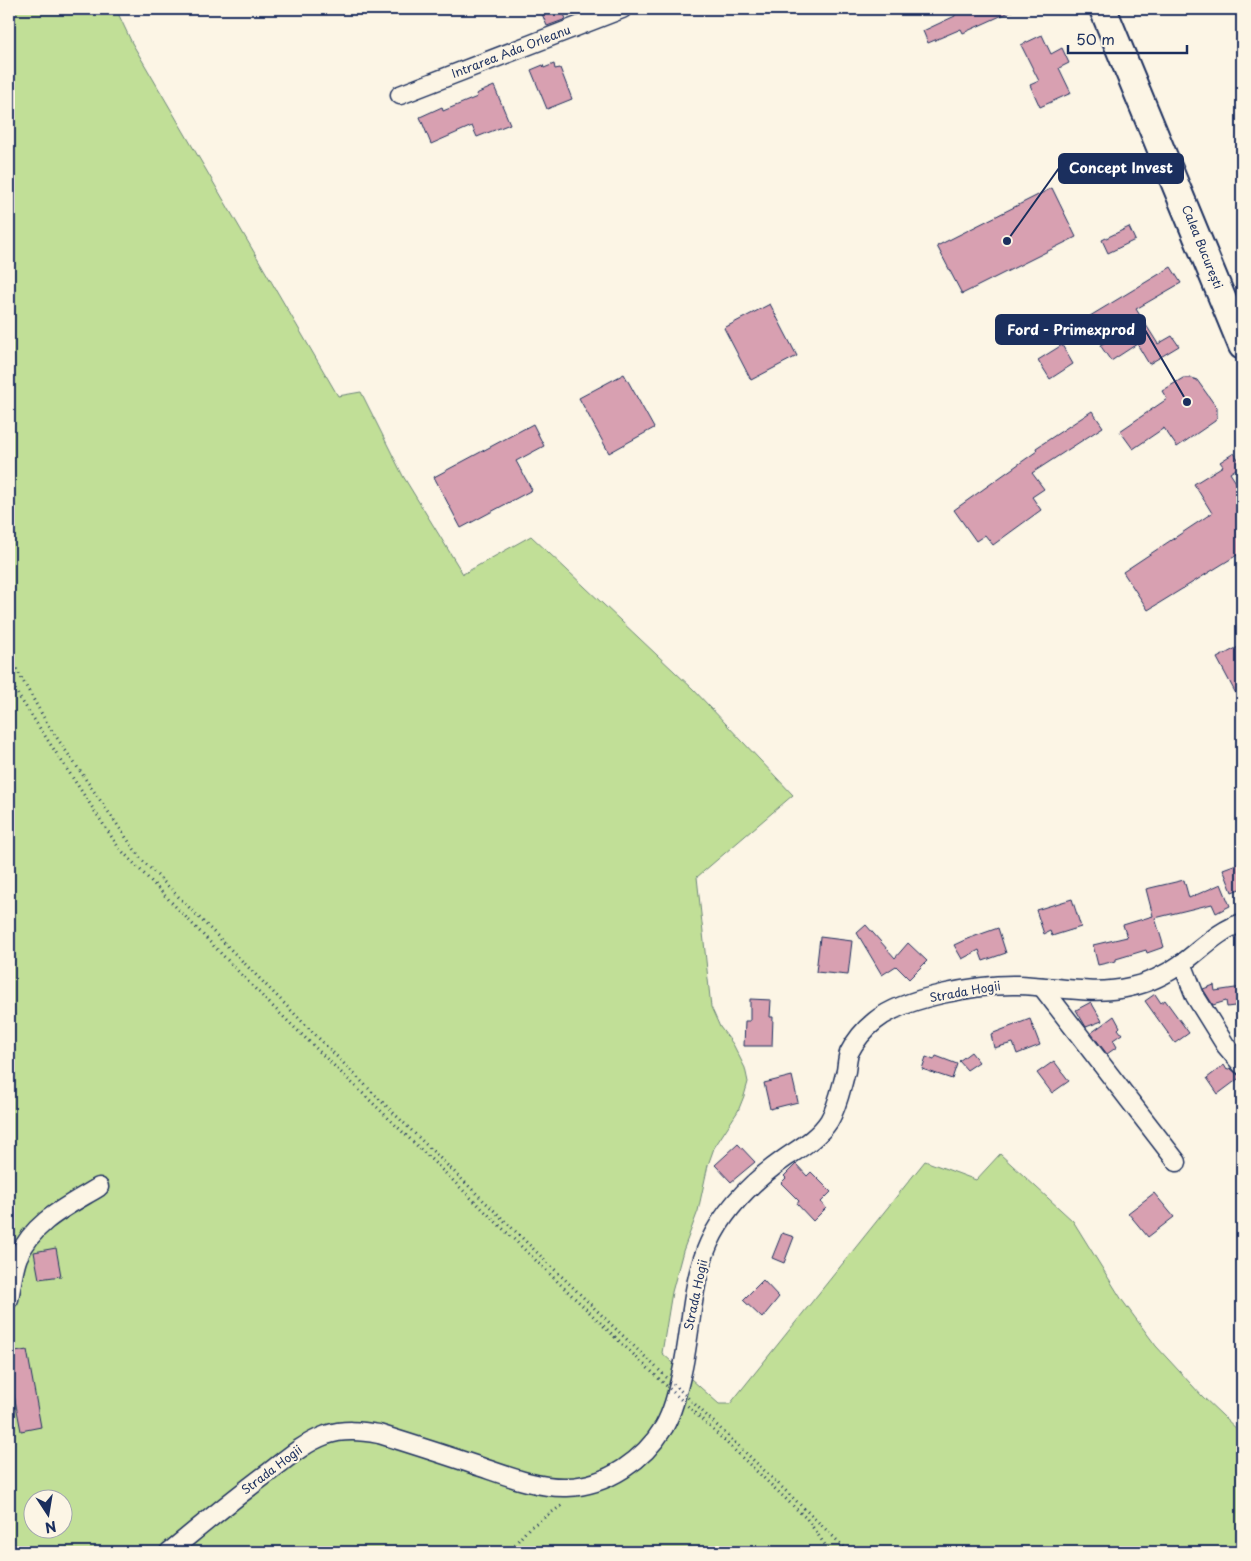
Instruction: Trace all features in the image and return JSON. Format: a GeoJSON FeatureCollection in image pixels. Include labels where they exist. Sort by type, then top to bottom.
{"type":"FeatureCollection","features":[{"type":"Feature","properties":{"kind":"highway","name":"Calea București"},"geometry":{"type":"LineString","coordinates":[[1103,9],[1242,346]]}},
{"type":"Feature","properties":{"kind":"street","name":"Intrarea Ada Orleanu"},"geometry":{"type":"LineString","coordinates":[[400,95],[622,9]]}},
{"type":"Feature","properties":{"kind":"street","name":"Strada Hogii"},"geometry":{"type":"LineString","coordinates":[[169,1552],[304,1445],[326,1435],[344,1431],[359,1430],[379,1434],[522,1480],[548,1486],[569,1487],[590,1484],[609,1478],[631,1464],[649,1446],[664,1426],[674,1401],[682,1371],[699,1270],[709,1243],[722,1220],[750,1186],[781,1161],[809,1142],[827,1124],[837,1104],[850,1053],[863,1032],[877,1019],[896,1009],[924,999],[1001,985],[1107,991],[1129,988],[1166,974],[1224,931],[1242,923]]}},
{"type":"Feature","properties":{"kind":"street"},"geometry":{"type":"LineString","coordinates":[[1182,963],[1195,996],[1226,1046],[1242,1065]]}},
{"type":"Feature","properties":{"kind":"street"},"geometry":{"type":"LineString","coordinates":[[1042,987],[1177,1162]]}},
{"type":"Feature","properties":{"kind":"street"},"geometry":{"type":"LineString","coordinates":[[9,1299],[18,1259],[27,1239],[38,1226],[98,1187]]}},
{"type":"Feature","properties":{"kind":"path"},"geometry":{"type":"LineString","coordinates":[[9,656],[48,726],[141,858],[382,1102],[849,1552]]}},
{"type":"Feature","properties":{"kind":"path"},"geometry":{"type":"LineString","coordinates":[[9,676],[18,696],[119,848],[265,999],[807,1519],[830,1552]]}},
{"type":"Feature","properties":{"kind":"path"},"geometry":{"type":"LineString","coordinates":[[508,1552],[529,1528],[566,1502]]}},
{"type":"Feature","properties":{"kind":"green space"},"geometry":{"type":"Polygon","coordinates":[[[9,9],[116,9],[132,43],[338,396],[361,392],[403,476],[463,574],[531,536],[693,689],[793,795],[697,877],[711,1007],[720,1027],[733,1044],[745,1068],[748,1082],[738,1111],[714,1148],[708,1165],[698,1211],[683,1251],[672,1292],[662,1353],[719,1404],[730,1404],[925,1161],[976,1180],[1000,1154],[1073,1221],[1122,1300],[1156,1346],[1202,1396],[1242,1434],[1242,1552],[9,1552],[9,9]]]}},
{"type":"Feature","properties":{"kind":"building"},"geometry":{"type":"Polygon","coordinates":[[[540,9],[562,9],[566,19],[547,26],[540,9]]]}},
{"type":"Feature","properties":{"kind":"building"},"geometry":{"type":"Polygon","coordinates":[[[967,9],[1016,9],[963,33],[961,29],[928,43],[923,31],[967,9]]]}},
{"type":"Feature","properties":{"kind":"building"},"geometry":{"type":"Polygon","coordinates":[[[1042,35],[1051,54],[1062,48],[1069,63],[1059,68],[1071,93],[1040,107],[1030,85],[1039,81],[1021,45],[1042,35]]]}},
{"type":"Feature","properties":{"kind":"building"},"geometry":{"type":"Polygon","coordinates":[[[554,64],[555,69],[560,68],[572,99],[547,109],[531,70],[543,65],[544,68],[554,64]]]}},
{"type":"Feature","properties":{"kind":"building"},"geometry":{"type":"Polygon","coordinates":[[[494,86],[510,124],[477,137],[472,126],[431,144],[420,117],[442,107],[443,111],[477,97],[476,94],[494,86]]]}},
{"type":"Feature","properties":{"kind":"building"},"geometry":{"type":"Polygon","coordinates":[[[1052,188],[1076,237],[962,294],[937,246],[1052,188]]]}},
{"type":"Feature","properties":{"kind":"building"},"geometry":{"type":"Polygon","coordinates":[[[1129,227],[1135,240],[1108,253],[1102,240],[1129,227]]]}},
{"type":"Feature","properties":{"kind":"building"},"geometry":{"type":"Polygon","coordinates":[[[1171,267],[1181,283],[1136,309],[1158,344],[1172,336],[1179,346],[1149,364],[1137,344],[1111,361],[1100,345],[1106,342],[1090,316],[1171,267]]]}},
{"type":"Feature","properties":{"kind":"building"},"geometry":{"type":"Polygon","coordinates":[[[770,304],[797,356],[751,380],[724,328],[770,304]]]}},
{"type":"Feature","properties":{"kind":"building"},"geometry":{"type":"Polygon","coordinates":[[[1062,345],[1073,364],[1050,379],[1038,360],[1062,345]]]}},
{"type":"Feature","properties":{"kind":"building"},"geometry":{"type":"Polygon","coordinates":[[[624,374],[654,428],[609,453],[579,398],[624,374]]]}},
{"type":"Feature","properties":{"kind":"building"},"geometry":{"type":"Polygon","coordinates":[[[1183,378],[1197,380],[1217,408],[1215,421],[1177,447],[1164,428],[1133,449],[1120,431],[1167,399],[1162,391],[1183,378]]]}},
{"type":"Feature","properties":{"kind":"building"},"geometry":{"type":"Polygon","coordinates":[[[1092,411],[1103,427],[1032,473],[1044,489],[1032,497],[1041,510],[993,545],[985,535],[976,541],[954,510],[1037,451],[1036,448],[1092,411]]]}},
{"type":"Feature","properties":{"kind":"building"},"geometry":{"type":"Polygon","coordinates":[[[533,424],[544,446],[516,461],[532,490],[461,528],[434,477],[533,424]]]}},
{"type":"Feature","properties":{"kind":"building"},"geometry":{"type":"Polygon","coordinates":[[[1234,453],[1242,465],[1230,473],[1239,487],[1242,552],[1148,610],[1123,572],[1212,513],[1194,484],[1223,466],[1220,462],[1234,453]]]}},
{"type":"Feature","properties":{"kind":"building"},"geometry":{"type":"Polygon","coordinates":[[[1242,645],[1242,705],[1217,658],[1242,645]]]}},
{"type":"Feature","properties":{"kind":"building"},"geometry":{"type":"Polygon","coordinates":[[[1242,862],[1242,888],[1232,892],[1223,869],[1242,862]]]}},
{"type":"Feature","properties":{"kind":"building"},"geometry":{"type":"Polygon","coordinates":[[[1184,880],[1189,898],[1221,884],[1230,906],[1216,913],[1212,904],[1155,918],[1164,947],[1147,953],[1146,950],[1116,959],[1116,961],[1098,965],[1093,945],[1127,937],[1123,925],[1153,916],[1146,889],[1184,880]]]}},
{"type":"Feature","properties":{"kind":"building"},"geometry":{"type":"Polygon","coordinates":[[[1072,899],[1081,927],[1052,936],[1050,931],[1044,934],[1036,910],[1072,899]]]}},
{"type":"Feature","properties":{"kind":"building"},"geometry":{"type":"Polygon","coordinates":[[[866,925],[895,958],[908,943],[927,961],[909,979],[896,966],[882,975],[857,933],[866,925]]]}},
{"type":"Feature","properties":{"kind":"building"},"geometry":{"type":"Polygon","coordinates":[[[998,928],[1006,953],[983,961],[979,950],[962,959],[954,945],[998,928]]]}},
{"type":"Feature","properties":{"kind":"building"},"geometry":{"type":"Polygon","coordinates":[[[820,937],[852,941],[848,975],[816,972],[820,937]]]}},
{"type":"Feature","properties":{"kind":"building"},"geometry":{"type":"Polygon","coordinates":[[[1214,985],[1215,991],[1242,987],[1242,1005],[1227,1007],[1226,1001],[1213,1005],[1203,989],[1214,985]]]}},
{"type":"Feature","properties":{"kind":"building"},"geometry":{"type":"Polygon","coordinates":[[[1155,994],[1161,1003],[1165,1000],[1189,1033],[1175,1043],[1145,1001],[1155,994]]]}},
{"type":"Feature","properties":{"kind":"building"},"geometry":{"type":"Polygon","coordinates":[[[750,999],[771,1000],[770,1017],[773,1017],[772,1046],[744,1046],[745,1021],[750,1021],[750,999]]]}},
{"type":"Feature","properties":{"kind":"building"},"geometry":{"type":"Polygon","coordinates":[[[1091,1002],[1102,1021],[1086,1027],[1076,1010],[1091,1002]]]}},
{"type":"Feature","properties":{"kind":"building"},"geometry":{"type":"Polygon","coordinates":[[[1114,1016],[1120,1027],[1118,1029],[1122,1034],[1113,1040],[1117,1047],[1107,1054],[1091,1033],[1114,1016]]]}},
{"type":"Feature","properties":{"kind":"building"},"geometry":{"type":"Polygon","coordinates":[[[1030,1019],[1040,1045],[1017,1054],[1013,1043],[994,1048],[991,1034],[1030,1019]]]}},
{"type":"Feature","properties":{"kind":"building"},"geometry":{"type":"Polygon","coordinates":[[[971,1052],[979,1062],[967,1070],[959,1061],[971,1052]]]}},
{"type":"Feature","properties":{"kind":"building"},"geometry":{"type":"Polygon","coordinates":[[[936,1056],[957,1064],[952,1079],[922,1069],[926,1057],[934,1060],[936,1056]]]}},
{"type":"Feature","properties":{"kind":"building"},"geometry":{"type":"Polygon","coordinates":[[[1054,1061],[1069,1081],[1052,1093],[1037,1073],[1054,1061]]]}},
{"type":"Feature","properties":{"kind":"building"},"geometry":{"type":"Polygon","coordinates":[[[1224,1065],[1227,1070],[1230,1068],[1242,1076],[1218,1094],[1207,1078],[1224,1065]]]}},
{"type":"Feature","properties":{"kind":"building"},"geometry":{"type":"Polygon","coordinates":[[[792,1076],[798,1102],[770,1109],[764,1083],[792,1076]]]}},
{"type":"Feature","properties":{"kind":"building"},"geometry":{"type":"Polygon","coordinates":[[[738,1144],[755,1162],[731,1182],[715,1165],[738,1144]]]}},
{"type":"Feature","properties":{"kind":"building"},"geometry":{"type":"Polygon","coordinates":[[[796,1164],[807,1176],[811,1172],[831,1192],[821,1202],[826,1208],[813,1221],[797,1204],[799,1201],[781,1183],[786,1178],[784,1176],[796,1164]]]}},
{"type":"Feature","properties":{"kind":"building"},"geometry":{"type":"Polygon","coordinates":[[[1154,1193],[1174,1217],[1148,1237],[1128,1213],[1154,1193]]]}},
{"type":"Feature","properties":{"kind":"building"},"geometry":{"type":"Polygon","coordinates":[[[782,1233],[794,1237],[784,1263],[772,1258],[782,1233]]]}},
{"type":"Feature","properties":{"kind":"building"},"geometry":{"type":"Polygon","coordinates":[[[56,1248],[61,1276],[39,1279],[34,1252],[56,1248]]]}},
{"type":"Feature","properties":{"kind":"building"},"geometry":{"type":"Polygon","coordinates":[[[763,1280],[779,1297],[762,1318],[743,1300],[763,1280]]]}},
{"type":"Feature","properties":{"kind":"building"},"geometry":{"type":"Polygon","coordinates":[[[27,1350],[41,1427],[21,1431],[9,1369],[9,1353],[27,1350]]]}},
{"type":"Feature","properties":{"kind":"place","name":"Concept Invest"},"geometry":{"type":"Point","coordinates":[1007,241]}},
{"type":"Feature","properties":{"kind":"place","name":"Ford - Primexprod"},"geometry":{"type":"Point","coordinates":[1187,402]}}]}
